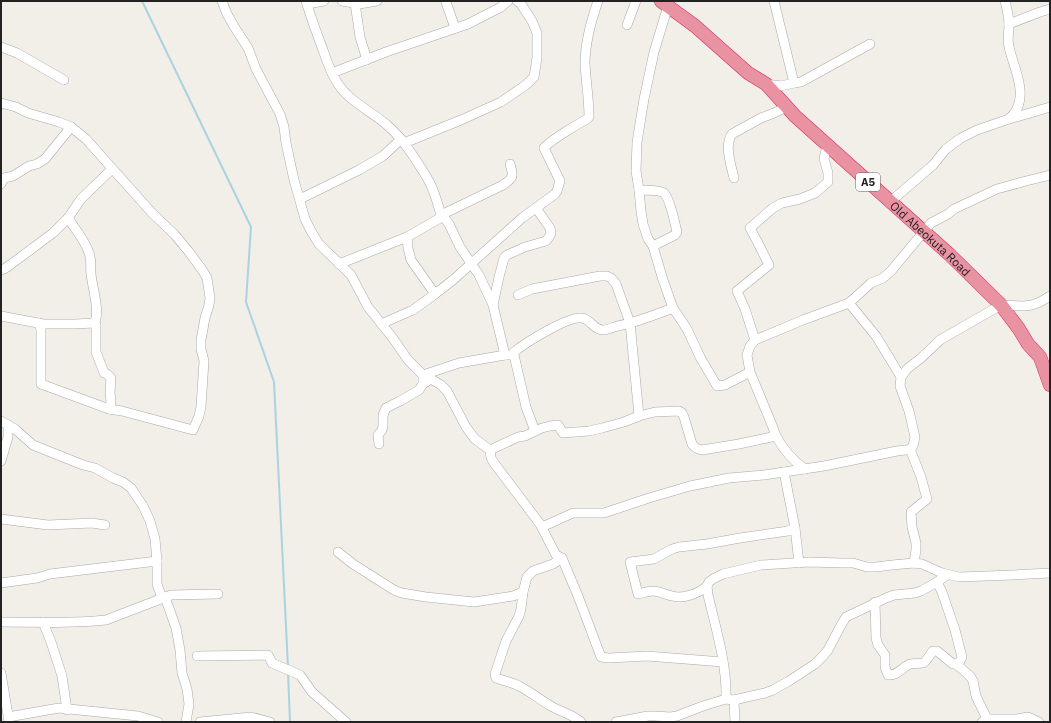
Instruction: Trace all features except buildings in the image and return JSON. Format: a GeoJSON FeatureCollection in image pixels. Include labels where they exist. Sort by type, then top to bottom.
{"type":"FeatureCollection","features":[{"type":"Feature","properties":{"kind":"highway","name":"Old Abeokuta Road"},"geometry":{"type":"LineString","coordinates":[[665,3],[695,26],[748,73],[766,84],[795,116],[950,255],[1002,305],[1028,344],[1040,357],[1050,385]]}},
{"type":"Feature","properties":{"kind":"street"},"geometry":{"type":"LineString","coordinates":[[222,1],[227,14],[248,48],[256,69],[280,114],[284,127],[290,162],[305,219],[311,231],[319,244],[351,275],[368,307],[408,360],[425,379],[441,385],[447,391],[466,427],[475,439],[490,450],[491,458],[494,463],[542,527],[556,555],[562,558],[601,657],[647,656],[723,662]]}},
{"type":"Feature","properties":{"kind":"street"},"geometry":{"type":"LineString","coordinates":[[324,1],[307,2],[318,39],[332,73],[338,84],[347,95],[396,132],[429,182],[442,215],[460,247],[479,275],[493,305],[535,431]]}},
{"type":"Feature","properties":{"kind":"street"},"geometry":{"type":"LineString","coordinates":[[342,1],[359,4],[377,1]]}},
{"type":"Feature","properties":{"kind":"street"},"geometry":{"type":"LineString","coordinates":[[332,73],[468,24],[501,7],[508,1]]}},
{"type":"Feature","properties":{"kind":"street"},"geometry":{"type":"LineString","coordinates":[[300,199],[377,160],[402,141],[436,131],[501,102],[527,84],[534,77],[537,58],[537,32],[532,21],[521,4],[517,1]]}},
{"type":"Feature","properties":{"kind":"street"},"geometry":{"type":"LineString","coordinates":[[381,324],[413,310],[435,294],[453,280],[522,218],[555,194],[560,181],[544,150],[545,146],[589,117],[585,63],[590,23],[598,1]]}},
{"type":"Feature","properties":{"kind":"street"},"geometry":{"type":"LineString","coordinates":[[627,25],[636,1]]}},
{"type":"Feature","properties":{"kind":"street"},"geometry":{"type":"LineString","coordinates":[[774,1],[794,83]]}},
{"type":"Feature","properties":{"kind":"street"},"geometry":{"type":"LineString","coordinates":[[1005,1],[1009,24],[1009,47],[1018,78],[1020,92],[1019,103],[1015,112],[1009,118]]}},
{"type":"Feature","properties":{"kind":"street"},"geometry":{"type":"LineString","coordinates":[[446,2],[455,28]]}},
{"type":"Feature","properties":{"kind":"street"},"geometry":{"type":"LineString","coordinates":[[355,3],[360,37],[367,60]]}},
{"type":"Feature","properties":{"kind":"street"},"geometry":{"type":"LineString","coordinates":[[665,3],[644,99],[637,142],[636,170],[643,224],[648,238],[653,246],[673,308],[687,330],[716,386],[726,385],[750,372]]}},
{"type":"Feature","properties":{"kind":"street"},"geometry":{"type":"LineString","coordinates":[[1009,24],[1050,9]]}},
{"type":"Feature","properties":{"kind":"street"},"geometry":{"type":"LineString","coordinates":[[766,84],[781,86],[800,82],[870,44]]}},
{"type":"Feature","properties":{"kind":"street"},"geometry":{"type":"LineString","coordinates":[[1,47],[16,53],[64,80]]}},
{"type":"Feature","properties":{"kind":"street"},"geometry":{"type":"LineString","coordinates":[[1,103],[71,127],[86,139],[112,170],[152,213],[175,235],[207,278],[210,298],[204,318],[200,340],[204,361],[201,407],[193,430],[122,411],[109,409],[41,384],[41,330],[39,323]]}},
{"type":"Feature","properties":{"kind":"street"},"geometry":{"type":"LineString","coordinates":[[734,178],[728,148],[729,138],[732,134],[761,118],[787,107]]}},
{"type":"Feature","properties":{"kind":"street"},"geometry":{"type":"LineString","coordinates":[[890,202],[932,165],[946,149],[961,138],[977,130],[1009,118],[1050,107]]}},
{"type":"Feature","properties":{"kind":"street"},"geometry":{"type":"LineString","coordinates":[[2,179],[13,176],[44,159],[71,127]]}},
{"type":"Feature","properties":{"kind":"street"},"geometry":{"type":"LineString","coordinates":[[755,340],[745,309],[737,291],[769,264],[750,228],[773,208],[782,203],[800,199],[815,193],[828,182],[828,173],[824,158],[827,145]]}},
{"type":"Feature","properties":{"kind":"street"},"geometry":{"type":"LineString","coordinates":[[339,264],[407,236],[440,218],[442,215],[503,185],[512,178],[513,174],[510,164]]}},
{"type":"Feature","properties":{"kind":"street"},"geometry":{"type":"LineString","coordinates":[[1,270],[53,233],[68,218],[81,199],[112,170]]}},
{"type":"Feature","properties":{"kind":"street"},"geometry":{"type":"LineString","coordinates":[[805,469],[796,463],[783,449],[776,436],[750,372],[747,355],[750,346],[755,340],[849,303],[871,283],[883,278],[891,271],[931,223],[954,209],[997,189],[1050,175]]}},
{"type":"Feature","properties":{"kind":"street"},"geometry":{"type":"LineString","coordinates":[[639,190],[661,191],[664,193],[667,196],[673,214],[677,232],[675,235],[653,246]]}},
{"type":"Feature","properties":{"kind":"street"},"geometry":{"type":"LineString","coordinates":[[493,305],[498,277],[504,258],[507,255],[525,247],[546,241],[551,233],[550,228],[536,208]]}},
{"type":"Feature","properties":{"kind":"street"},"geometry":{"type":"LineString","coordinates":[[68,218],[87,247],[91,258],[91,275],[97,313],[96,321],[94,323],[96,325],[96,352],[102,370],[111,378],[111,402],[109,409]]}},
{"type":"Feature","properties":{"kind":"street"},"geometry":{"type":"LineString","coordinates":[[407,236],[411,260],[435,294]]}},
{"type":"Feature","properties":{"kind":"street"},"geometry":{"type":"LineString","coordinates":[[518,295],[532,289],[600,276],[607,276],[611,278],[616,284],[630,323],[639,416]]}},
{"type":"Feature","properties":{"kind":"street"},"geometry":{"type":"LineString","coordinates":[[542,527],[573,513],[604,513],[690,486],[729,478],[764,475],[824,466],[906,450],[913,446],[915,437],[909,411],[900,386],[902,377],[908,368],[940,340],[1002,305],[1032,305],[1050,296]]}},
{"type":"Feature","properties":{"kind":"street"},"geometry":{"type":"LineString","coordinates":[[849,303],[876,336],[902,377]]}},
{"type":"Feature","properties":{"kind":"street"},"geometry":{"type":"LineString","coordinates":[[379,444],[378,435],[382,430],[383,415],[386,408],[419,390],[425,379],[459,363],[510,355],[554,326],[581,317],[587,319],[598,329],[603,330],[630,323],[673,308]]}},
{"type":"Feature","properties":{"kind":"street"},"geometry":{"type":"LineString","coordinates":[[1,316],[39,323],[94,323]]}},
{"type":"Feature","properties":{"kind":"street"},"geometry":{"type":"LineString","coordinates":[[490,450],[518,437],[530,435],[535,431],[550,426],[558,425],[563,433],[588,431],[655,412],[670,411],[682,413],[694,448],[702,450],[776,436]]}},
{"type":"Feature","properties":{"kind":"street"},"geometry":{"type":"LineString","coordinates":[[1,460],[8,437],[5,423]]}},
{"type":"Feature","properties":{"kind":"street"},"geometry":{"type":"LineString","coordinates":[[5,423],[15,429],[33,445],[83,465],[95,468],[123,482],[131,488],[143,506],[150,521],[155,539],[157,584],[164,597],[176,628],[182,673],[187,689],[189,704],[186,722]]}},
{"type":"Feature","properties":{"kind":"street"},"geometry":{"type":"LineString","coordinates":[[910,448],[922,477],[927,499],[911,512],[912,527],[916,543],[914,563]]}},
{"type":"Feature","properties":{"kind":"street"},"geometry":{"type":"LineString","coordinates":[[784,472],[795,528],[799,563]]}},
{"type":"Feature","properties":{"kind":"street"},"geometry":{"type":"LineString","coordinates":[[1,519],[48,525],[92,523],[105,525]]}},
{"type":"Feature","properties":{"kind":"street"},"geometry":{"type":"LineString","coordinates":[[795,528],[788,531],[679,547],[672,549],[654,559],[630,562],[638,594],[654,591],[680,597],[702,591],[713,578],[723,574],[761,565],[799,563],[853,563],[868,567],[914,563],[922,564],[947,575],[960,576],[1013,576],[1050,573]]}},
{"type":"Feature","properties":{"kind":"street"},"geometry":{"type":"LineString","coordinates":[[338,552],[353,564],[394,590],[402,593],[474,602],[514,596],[523,592]]}},
{"type":"Feature","properties":{"kind":"street"},"geometry":{"type":"LineString","coordinates":[[562,558],[553,564],[530,574],[527,577],[521,609],[506,641],[495,674],[496,678],[518,685],[552,707],[577,718],[581,722]]}},
{"type":"Feature","properties":{"kind":"street"},"geometry":{"type":"LineString","coordinates":[[1,583],[37,578],[50,574],[157,561]]}},
{"type":"Feature","properties":{"kind":"street"},"geometry":{"type":"LineString","coordinates":[[616,722],[648,716],[674,717],[703,706],[765,693],[790,681],[815,664],[828,650],[846,617],[875,602],[894,595],[915,593],[947,575]]}},
{"type":"Feature","properties":{"kind":"street"},"geometry":{"type":"LineString","coordinates":[[936,582],[942,592],[955,630],[962,657],[956,664]]}},
{"type":"Feature","properties":{"kind":"street"},"geometry":{"type":"LineString","coordinates":[[707,586],[723,662],[726,684],[736,722]]}},
{"type":"Feature","properties":{"kind":"street"},"geometry":{"type":"LineString","coordinates":[[1,622],[106,620],[171,595],[218,594]]}},
{"type":"Feature","properties":{"kind":"street"},"geometry":{"type":"LineString","coordinates":[[875,602],[876,638],[878,645],[885,655],[885,667],[888,675],[896,674],[911,664],[924,662],[933,651],[937,651],[970,676],[973,681],[984,721],[1028,717],[1039,722]]}},
{"type":"Feature","properties":{"kind":"street"},"geometry":{"type":"LineString","coordinates":[[43,622],[62,676],[67,710]]}},
{"type":"Feature","properties":{"kind":"street"},"geometry":{"type":"LineString","coordinates":[[197,656],[268,655],[272,663],[300,675],[312,692],[346,722]]}},
{"type":"Feature","properties":{"kind":"street"},"geometry":{"type":"LineString","coordinates":[[1,673],[9,719],[59,708],[138,716],[158,722]]}},
{"type":"Feature","properties":{"kind":"street"},"geometry":{"type":"LineString","coordinates":[[200,722],[251,717],[270,722]]}},
{"type":"Feature","properties":{"kind":"waterway"},"geometry":{"type":"LineString","coordinates":[[142,1],[251,227],[246,302],[274,382],[288,667]]}},
{"type":"Feature","properties":{"kind":"waterway"},"geometry":{"type":"LineString","coordinates":[[288,673],[290,722]]}}]}
